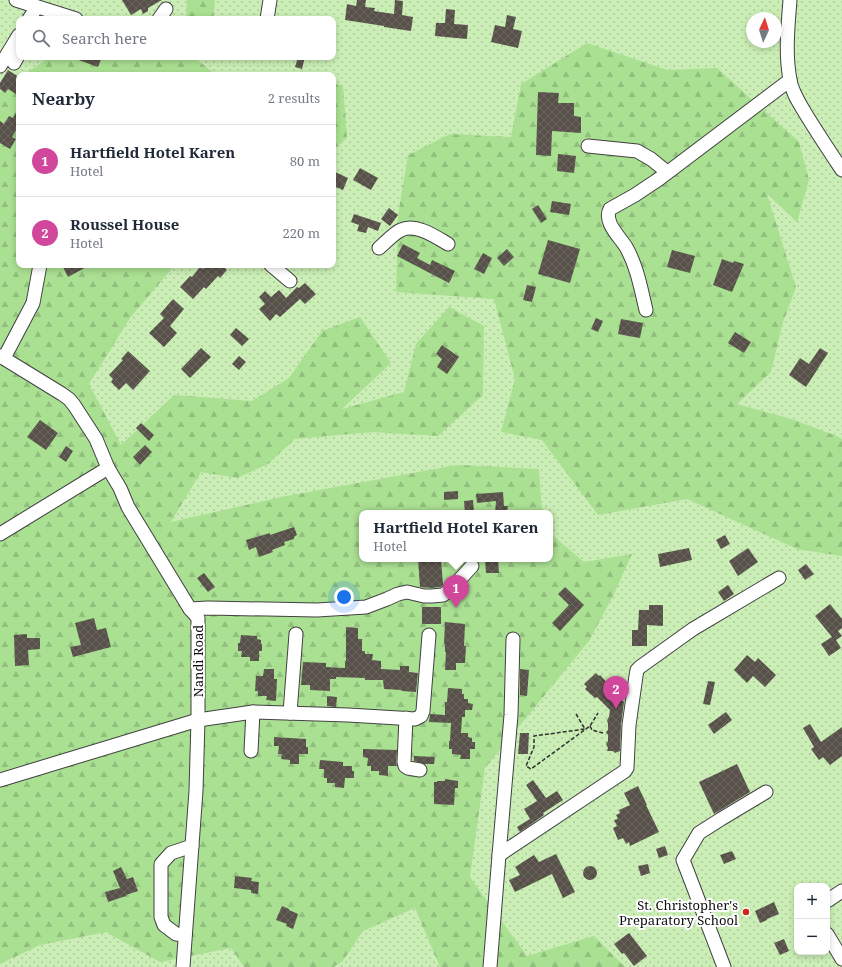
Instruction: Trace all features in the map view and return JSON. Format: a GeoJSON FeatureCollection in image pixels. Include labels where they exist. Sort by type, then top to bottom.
{"type":"FeatureCollection","features":[{"type":"Feature","properties":{"kind":"street"},"geometry":{"type":"LineString","coordinates":[[16,0],[40,12],[61,16]]}},
{"type":"Feature","properties":{"kind":"street"},"geometry":{"type":"LineString","coordinates":[[267,16],[270,0]]}},
{"type":"Feature","properties":{"kind":"street"},"geometry":{"type":"LineString","coordinates":[[790,0],[788,59],[790,80],[793,91],[816,132],[842,170]]}},
{"type":"Feature","properties":{"kind":"street"},"geometry":{"type":"LineString","coordinates":[[0,66],[16,40]]}},
{"type":"Feature","properties":{"kind":"street"},"geometry":{"type":"LineString","coordinates":[[646,310],[631,256],[610,224],[608,213],[610,209],[659,179],[790,80]]}},
{"type":"Feature","properties":{"kind":"street"},"geometry":{"type":"LineString","coordinates":[[588,146],[637,151],[651,159],[668,172]]}},
{"type":"Feature","properties":{"kind":"street"},"geometry":{"type":"LineString","coordinates":[[379,248],[401,230],[410,228],[432,234],[448,244]]}},
{"type":"Feature","properties":{"kind":"street"},"geometry":{"type":"LineString","coordinates":[[2,357],[33,303],[39,268]]}},
{"type":"Feature","properties":{"kind":"street"},"geometry":{"type":"LineString","coordinates":[[275,268],[290,281]]}},
{"type":"Feature","properties":{"kind":"street","name":"Nandi Road"},"geometry":{"type":"LineString","coordinates":[[2,357],[70,399],[96,439],[108,468],[120,488],[128,507],[190,609],[198,618],[196,791],[183,967]]}},
{"type":"Feature","properties":{"kind":"street"},"geometry":{"type":"LineString","coordinates":[[0,534],[108,468]]}},
{"type":"Feature","properties":{"kind":"street"},"geometry":{"type":"LineString","coordinates":[[190,609],[310,610],[366,607],[387,600],[398,594],[407,592],[424,596],[443,595],[451,589],[472,566]]}},
{"type":"Feature","properties":{"kind":"street"},"geometry":{"type":"LineString","coordinates":[[498,855],[625,771],[627,768],[629,725],[634,686],[637,670],[640,667],[693,629],[780,578]]}},
{"type":"Feature","properties":{"kind":"street"},"geometry":{"type":"LineString","coordinates":[[290,713],[296,634]]}},
{"type":"Feature","properties":{"kind":"street"},"geometry":{"type":"LineString","coordinates":[[0,780],[198,720],[253,712],[415,719],[421,716],[423,711],[429,635]]}},
{"type":"Feature","properties":{"kind":"street"},"geometry":{"type":"LineString","coordinates":[[490,967],[498,855],[511,715],[513,639]]}},
{"type":"Feature","properties":{"kind":"street"},"geometry":{"type":"LineString","coordinates":[[251,750],[253,712]]}},
{"type":"Feature","properties":{"kind":"street"},"geometry":{"type":"LineString","coordinates":[[406,718],[405,766],[420,770]]}},
{"type":"Feature","properties":{"kind":"street"},"geometry":{"type":"LineString","coordinates":[[724,967],[683,860],[699,833],[766,792]]}},
{"type":"Feature","properties":{"kind":"street"},"geometry":{"type":"LineString","coordinates":[[185,935],[176,934],[164,925],[161,917],[161,864],[171,853],[192,846]]}},
{"type":"Feature","properties":{"kind":"street"},"geometry":{"type":"LineString","coordinates":[[830,898],[842,891]]}},
{"type":"Feature","properties":{"kind":"street"},"geometry":{"type":"LineString","coordinates":[[830,939],[842,959]]}},
{"type":"Feature","properties":{"kind":"path"},"geometry":{"type":"LineString","coordinates":[[586,730],[534,736],[534,747],[526,766],[531,769],[586,730],[598,713]]}},
{"type":"Feature","properties":{"kind":"path"},"geometry":{"type":"LineString","coordinates":[[576,714],[586,730]]}},
{"type":"Feature","properties":{"kind":"path"},"geometry":{"type":"LineString","coordinates":[[590,726],[592,730],[603,733]]}},
{"type":"Feature","properties":{"kind":"green space"},"geometry":{"type":"Polygon","coordinates":[[[0,0],[842,0],[842,967],[0,967],[0,0]]]}},
{"type":"Feature","properties":{"kind":"green space"},"geometry":{"type":"Polygon","coordinates":[[[187,0],[215,0],[213,16],[186,16],[187,0]]]}},
{"type":"Feature","properties":{"kind":"green space"},"geometry":{"type":"Polygon","coordinates":[[[587,43],[667,70],[717,68],[799,142],[809,180],[797,222],[767,194],[796,287],[783,322],[771,372],[737,404],[791,419],[842,439],[842,556],[797,549],[687,499],[598,515],[542,440],[501,432],[515,379],[494,299],[396,292],[398,215],[408,155],[450,134],[511,137],[521,84],[587,43]]]}},
{"type":"Feature","properties":{"kind":"green space"},"geometry":{"type":"Polygon","coordinates":[[[46,60],[198,60],[212,72],[28,72],[46,60]]]}},
{"type":"Feature","properties":{"kind":"green space"},"geometry":{"type":"Polygon","coordinates":[[[16,81],[16,268],[172,268],[130,318],[89,384],[121,445],[174,395],[252,401],[289,378],[322,331],[360,317],[391,363],[342,409],[404,392],[416,344],[449,307],[484,326],[483,395],[438,436],[372,432],[295,439],[268,464],[237,478],[201,472],[171,522],[281,497],[457,465],[539,469],[542,510],[359,510],[359,562],[553,562],[553,536],[584,562],[632,554],[613,596],[589,641],[485,768],[470,877],[527,956],[594,936],[625,967],[440,967],[415,908],[363,931],[342,962],[333,967],[244,967],[231,948],[160,962],[106,932],[40,945],[0,964],[0,92],[16,81]]]}},
{"type":"Feature","properties":{"kind":"green space"},"geometry":{"type":"Polygon","coordinates":[[[336,84],[343,85],[347,138],[336,147],[336,84]]]}},
{"type":"Feature","properties":{"kind":"building"},"geometry":{"type":"Polygon","coordinates":[[[122,0],[162,0],[148,8],[148,11],[143,14],[141,9],[131,15],[122,0]]]}},
{"type":"Feature","properties":{"kind":"building"},"geometry":{"type":"Polygon","coordinates":[[[357,0],[366,0],[365,7],[375,8],[374,11],[394,14],[395,0],[403,1],[402,15],[413,17],[411,31],[345,20],[347,4],[356,6],[357,0]]]}},
{"type":"Feature","properties":{"kind":"building"},"geometry":{"type":"Polygon","coordinates":[[[446,9],[455,10],[454,24],[468,25],[467,39],[435,36],[436,23],[445,23],[446,9]]]}},
{"type":"Feature","properties":{"kind":"building"},"geometry":{"type":"Polygon","coordinates":[[[507,15],[516,17],[513,29],[522,31],[518,48],[491,42],[495,25],[505,27],[507,15]]]}},
{"type":"Feature","properties":{"kind":"building"},"geometry":{"type":"Polygon","coordinates":[[[79,60],[101,60],[98,67],[79,60]]]}},
{"type":"Feature","properties":{"kind":"building"},"geometry":{"type":"Polygon","coordinates":[[[297,60],[304,60],[302,69],[295,67],[297,60]]]}},
{"type":"Feature","properties":{"kind":"building"},"geometry":{"type":"Polygon","coordinates":[[[8,70],[16,75],[16,94],[8,89],[5,93],[0,89],[0,83],[8,70]]]}},
{"type":"Feature","properties":{"kind":"building"},"geometry":{"type":"Polygon","coordinates":[[[538,92],[559,93],[558,103],[574,103],[574,116],[581,117],[581,133],[552,131],[551,156],[536,155],[538,92]]]}},
{"type":"Feature","properties":{"kind":"building"},"geometry":{"type":"Polygon","coordinates":[[[16,113],[16,130],[12,137],[16,139],[10,149],[0,143],[0,121],[4,124],[9,116],[13,118],[16,113]]]}},
{"type":"Feature","properties":{"kind":"building"},"geometry":{"type":"Polygon","coordinates":[[[558,154],[576,156],[574,173],[557,171],[558,154]]]}},
{"type":"Feature","properties":{"kind":"building"},"geometry":{"type":"Polygon","coordinates":[[[360,168],[378,178],[371,190],[353,180],[360,168]]]}},
{"type":"Feature","properties":{"kind":"building"},"geometry":{"type":"Polygon","coordinates":[[[336,172],[348,178],[343,190],[336,187],[336,172]]]}},
{"type":"Feature","properties":{"kind":"building"},"geometry":{"type":"Polygon","coordinates":[[[552,201],[571,204],[569,215],[550,212],[552,201]]]}},
{"type":"Feature","properties":{"kind":"building"},"geometry":{"type":"Polygon","coordinates":[[[538,205],[547,219],[541,223],[532,209],[538,205]]]}},
{"type":"Feature","properties":{"kind":"building"},"geometry":{"type":"Polygon","coordinates":[[[389,208],[398,215],[390,226],[381,219],[389,208]]]}},
{"type":"Feature","properties":{"kind":"building"},"geometry":{"type":"Polygon","coordinates":[[[354,214],[381,223],[378,231],[368,227],[366,233],[357,231],[359,225],[351,222],[354,214]]]}},
{"type":"Feature","properties":{"kind":"building"},"geometry":{"type":"Polygon","coordinates":[[[548,240],[580,249],[570,283],[538,274],[548,240]]]}},
{"type":"Feature","properties":{"kind":"building"},"geometry":{"type":"Polygon","coordinates":[[[403,244],[420,253],[417,258],[430,265],[432,260],[455,271],[449,283],[397,256],[403,244]]]}},
{"type":"Feature","properties":{"kind":"building"},"geometry":{"type":"Polygon","coordinates":[[[507,249],[514,257],[504,266],[497,258],[507,249]]]}},
{"type":"Feature","properties":{"kind":"building"},"geometry":{"type":"Polygon","coordinates":[[[672,250],[695,256],[690,273],[667,267],[672,250]]]}},
{"type":"Feature","properties":{"kind":"building"},"geometry":{"type":"Polygon","coordinates":[[[483,253],[492,258],[484,274],[474,269],[483,253]]]}},
{"type":"Feature","properties":{"kind":"building"},"geometry":{"type":"Polygon","coordinates":[[[722,259],[733,263],[734,261],[744,264],[732,292],[713,285],[722,259]]]}},
{"type":"Feature","properties":{"kind":"building"},"geometry":{"type":"Polygon","coordinates":[[[64,268],[84,268],[68,277],[64,268]]]}},
{"type":"Feature","properties":{"kind":"building"},"geometry":{"type":"Polygon","coordinates":[[[199,268],[225,268],[227,270],[220,278],[218,276],[206,289],[204,287],[193,299],[180,287],[190,276],[192,277],[199,268]]]}},
{"type":"Feature","properties":{"kind":"building"},"geometry":{"type":"Polygon","coordinates":[[[305,283],[316,294],[305,304],[300,299],[280,317],[276,314],[270,321],[259,309],[265,304],[259,297],[265,291],[271,297],[279,290],[286,298],[297,287],[299,288],[305,283]]]}},
{"type":"Feature","properties":{"kind":"building"},"geometry":{"type":"Polygon","coordinates":[[[527,285],[536,287],[532,302],[523,300],[527,285]]]}},
{"type":"Feature","properties":{"kind":"building"},"geometry":{"type":"Polygon","coordinates":[[[173,299],[184,309],[170,326],[177,333],[164,347],[149,333],[164,318],[160,314],[173,299]]]}},
{"type":"Feature","properties":{"kind":"building"},"geometry":{"type":"Polygon","coordinates":[[[596,318],[603,321],[598,332],[591,329],[596,318]]]}},
{"type":"Feature","properties":{"kind":"building"},"geometry":{"type":"Polygon","coordinates":[[[621,319],[643,323],[640,338],[618,334],[621,319]]]}},
{"type":"Feature","properties":{"kind":"building"},"geometry":{"type":"Polygon","coordinates":[[[236,328],[249,339],[242,346],[230,335],[236,328]]]}},
{"type":"Feature","properties":{"kind":"building"},"geometry":{"type":"Polygon","coordinates":[[[735,332],[751,342],[744,353],[728,343],[735,332]]]}},
{"type":"Feature","properties":{"kind":"building"},"geometry":{"type":"Polygon","coordinates":[[[442,345],[459,357],[447,374],[437,367],[442,359],[436,354],[442,345]]]}},
{"type":"Feature","properties":{"kind":"building"},"geometry":{"type":"Polygon","coordinates":[[[201,348],[211,357],[190,378],[181,369],[201,348]]]}},
{"type":"Feature","properties":{"kind":"building"},"geometry":{"type":"Polygon","coordinates":[[[820,348],[828,353],[806,387],[789,375],[800,358],[809,364],[820,348]]]}},
{"type":"Feature","properties":{"kind":"building"},"geometry":{"type":"Polygon","coordinates":[[[128,351],[150,371],[133,390],[126,383],[119,390],[111,382],[113,379],[109,375],[123,360],[121,359],[128,351]]]}},
{"type":"Feature","properties":{"kind":"building"},"geometry":{"type":"Polygon","coordinates":[[[239,356],[246,362],[239,370],[232,364],[239,356]]]}},
{"type":"Feature","properties":{"kind":"building"},"geometry":{"type":"Polygon","coordinates":[[[40,420],[58,433],[46,450],[27,437],[40,420]]]}},
{"type":"Feature","properties":{"kind":"building"},"geometry":{"type":"Polygon","coordinates":[[[141,423],[154,435],[149,441],[136,428],[141,423]]]}},
{"type":"Feature","properties":{"kind":"building"},"geometry":{"type":"Polygon","coordinates":[[[145,445],[152,452],[140,465],[133,457],[145,445]]]}},
{"type":"Feature","properties":{"kind":"building"},"geometry":{"type":"Polygon","coordinates":[[[66,446],[73,451],[66,462],[59,457],[66,446]]]}},
{"type":"Feature","properties":{"kind":"building"},"geometry":{"type":"Polygon","coordinates":[[[458,491],[458,499],[444,500],[444,492],[458,491]]]}},
{"type":"Feature","properties":{"kind":"building"},"geometry":{"type":"Polygon","coordinates":[[[503,492],[504,506],[508,506],[507,510],[495,510],[496,501],[477,503],[476,494],[503,492]]]}},
{"type":"Feature","properties":{"kind":"building"},"geometry":{"type":"Polygon","coordinates":[[[473,500],[474,510],[465,510],[464,501],[473,500]]]}},
{"type":"Feature","properties":{"kind":"building"},"geometry":{"type":"Polygon","coordinates":[[[294,527],[297,535],[294,539],[284,542],[285,545],[272,550],[273,552],[259,557],[256,547],[249,550],[246,540],[270,533],[270,535],[294,527]]]}},
{"type":"Feature","properties":{"kind":"building"},"geometry":{"type":"Polygon","coordinates":[[[725,535],[730,544],[721,549],[716,540],[725,535]]]}},
{"type":"Feature","properties":{"kind":"building"},"geometry":{"type":"Polygon","coordinates":[[[689,548],[692,560],[660,567],[658,554],[689,548]]]}},
{"type":"Feature","properties":{"kind":"building"},"geometry":{"type":"Polygon","coordinates":[[[748,548],[758,562],[738,576],[729,561],[748,548]]]}},
{"type":"Feature","properties":{"kind":"building"},"geometry":{"type":"Polygon","coordinates":[[[418,562],[441,562],[443,585],[432,588],[420,587],[418,562]]]}},
{"type":"Feature","properties":{"kind":"building"},"geometry":{"type":"Polygon","coordinates":[[[485,562],[498,562],[499,573],[486,573],[485,562]]]}},
{"type":"Feature","properties":{"kind":"building"},"geometry":{"type":"Polygon","coordinates":[[[806,564],[814,574],[805,580],[798,570],[806,564]]]}},
{"type":"Feature","properties":{"kind":"building"},"geometry":{"type":"Polygon","coordinates":[[[204,573],[215,587],[208,592],[197,578],[204,573]]]}},
{"type":"Feature","properties":{"kind":"building"},"geometry":{"type":"Polygon","coordinates":[[[728,585],[734,594],[724,601],[718,592],[728,585]]]}},
{"type":"Feature","properties":{"kind":"building"},"geometry":{"type":"Polygon","coordinates":[[[565,587],[584,605],[560,631],[552,623],[569,605],[558,594],[565,587]]]}},
{"type":"Feature","properties":{"kind":"building"},"geometry":{"type":"Polygon","coordinates":[[[830,604],[842,619],[842,628],[838,631],[842,636],[836,640],[841,648],[829,656],[821,644],[832,637],[815,616],[830,604]]]}},
{"type":"Feature","properties":{"kind":"building"},"geometry":{"type":"Polygon","coordinates":[[[649,605],[663,605],[663,626],[647,625],[647,646],[632,646],[632,630],[638,630],[639,610],[649,610],[649,605]]]}},
{"type":"Feature","properties":{"kind":"building"},"geometry":{"type":"Polygon","coordinates":[[[422,607],[441,607],[441,624],[422,624],[422,607]]]}},
{"type":"Feature","properties":{"kind":"building"},"geometry":{"type":"Polygon","coordinates":[[[94,618],[97,630],[106,628],[111,647],[73,657],[70,647],[81,645],[75,623],[94,618]]]}},
{"type":"Feature","properties":{"kind":"building"},"geometry":{"type":"Polygon","coordinates":[[[445,622],[465,624],[465,663],[456,663],[456,670],[445,670],[445,622]]]}},
{"type":"Feature","properties":{"kind":"building"},"geometry":{"type":"Polygon","coordinates":[[[346,627],[358,628],[358,639],[362,639],[362,651],[365,651],[365,654],[373,654],[372,660],[381,661],[381,669],[400,670],[400,666],[409,666],[409,672],[418,673],[416,692],[384,689],[383,680],[365,680],[365,678],[336,677],[336,679],[330,679],[330,691],[310,690],[310,685],[301,685],[303,662],[326,663],[326,667],[345,668],[346,627]]]}},
{"type":"Feature","properties":{"kind":"building"},"geometry":{"type":"Polygon","coordinates":[[[27,634],[27,638],[40,638],[40,649],[28,650],[29,665],[15,666],[14,635],[27,634]]]}},
{"type":"Feature","properties":{"kind":"building"},"geometry":{"type":"Polygon","coordinates":[[[241,635],[257,636],[257,639],[261,640],[262,651],[259,651],[259,661],[250,661],[250,657],[241,657],[242,651],[238,651],[238,643],[240,643],[241,635]]]}},
{"type":"Feature","properties":{"kind":"building"},"geometry":{"type":"Polygon","coordinates":[[[747,655],[755,662],[758,658],[776,675],[765,687],[753,676],[747,683],[734,670],[747,655]]]}},
{"type":"Feature","properties":{"kind":"building"},"geometry":{"type":"Polygon","coordinates":[[[264,669],[274,669],[274,679],[277,679],[276,701],[266,700],[267,696],[258,696],[258,691],[255,691],[256,676],[263,676],[264,669]]]}},
{"type":"Feature","properties":{"kind":"building"},"geometry":{"type":"Polygon","coordinates":[[[520,669],[529,670],[527,696],[520,695],[520,669]]]}},
{"type":"Feature","properties":{"kind":"building"},"geometry":{"type":"Polygon","coordinates":[[[596,673],[599,676],[600,675],[624,702],[620,751],[615,753],[613,751],[607,751],[608,748],[606,744],[608,741],[608,735],[606,732],[608,730],[607,720],[610,710],[597,697],[595,698],[585,689],[587,687],[584,684],[596,673]]]}},
{"type":"Feature","properties":{"kind":"building"},"geometry":{"type":"Polygon","coordinates":[[[708,681],[715,682],[710,705],[703,704],[708,681]]]}},
{"type":"Feature","properties":{"kind":"building"},"geometry":{"type":"Polygon","coordinates":[[[448,688],[462,689],[464,699],[468,699],[468,703],[473,704],[472,710],[465,710],[465,717],[462,717],[461,733],[468,733],[468,737],[472,738],[472,742],[475,742],[475,749],[470,749],[470,759],[460,759],[461,755],[452,754],[452,749],[449,749],[451,723],[429,722],[430,714],[445,715],[445,702],[447,702],[448,688]]]}},
{"type":"Feature","properties":{"kind":"building"},"geometry":{"type":"Polygon","coordinates":[[[327,696],[337,697],[336,707],[327,706],[327,696]]]}},
{"type":"Feature","properties":{"kind":"building"},"geometry":{"type":"Polygon","coordinates":[[[726,712],[732,720],[714,734],[708,725],[726,712]]]}},
{"type":"Feature","properties":{"kind":"building"},"geometry":{"type":"Polygon","coordinates":[[[810,724],[821,742],[842,727],[842,756],[830,765],[823,757],[819,760],[811,749],[814,747],[803,728],[810,724]]]}},
{"type":"Feature","properties":{"kind":"building"},"geometry":{"type":"Polygon","coordinates":[[[520,733],[529,733],[528,754],[518,754],[520,733]]]}},
{"type":"Feature","properties":{"kind":"building"},"geometry":{"type":"Polygon","coordinates":[[[274,737],[306,739],[308,754],[299,754],[299,764],[290,764],[290,760],[281,759],[282,754],[278,754],[279,746],[274,746],[274,737]]]}},
{"type":"Feature","properties":{"kind":"building"},"geometry":{"type":"Polygon","coordinates":[[[363,749],[397,750],[397,766],[388,766],[388,776],[379,775],[379,771],[371,771],[371,766],[367,766],[368,758],[363,757],[363,749]]]}},
{"type":"Feature","properties":{"kind":"building"},"geometry":{"type":"Polygon","coordinates":[[[414,756],[435,757],[434,764],[425,764],[414,761],[414,756]]]}},
{"type":"Feature","properties":{"kind":"building"},"geometry":{"type":"Polygon","coordinates":[[[320,760],[343,762],[343,766],[352,766],[354,778],[345,778],[344,788],[335,787],[335,783],[327,783],[327,778],[324,778],[324,769],[319,769],[320,760]]]}},
{"type":"Feature","properties":{"kind":"building"},"geometry":{"type":"Polygon","coordinates":[[[737,764],[750,792],[714,814],[699,782],[737,764]]]}},
{"type":"Feature","properties":{"kind":"building"},"geometry":{"type":"Polygon","coordinates":[[[445,779],[458,781],[458,788],[455,788],[454,805],[434,804],[434,782],[445,781],[445,779]]]}},
{"type":"Feature","properties":{"kind":"building"},"geometry":{"type":"Polygon","coordinates":[[[533,780],[546,798],[557,791],[563,800],[543,813],[544,815],[520,832],[517,827],[530,819],[524,809],[537,801],[526,785],[533,780]]]}},
{"type":"Feature","properties":{"kind":"building"},"geometry":{"type":"Polygon","coordinates":[[[638,786],[659,832],[630,846],[629,842],[626,844],[623,838],[618,840],[613,828],[617,826],[614,820],[618,819],[616,815],[620,813],[619,810],[630,805],[624,793],[638,786]]]}},
{"type":"Feature","properties":{"kind":"building"},"geometry":{"type":"Polygon","coordinates":[[[665,846],[668,855],[659,858],[656,849],[665,846]]]}},
{"type":"Feature","properties":{"kind":"building"},"geometry":{"type":"Polygon","coordinates":[[[732,851],[736,859],[724,864],[720,855],[732,851]]]}},
{"type":"Feature","properties":{"kind":"building"},"geometry":{"type":"Polygon","coordinates":[[[556,854],[575,892],[563,898],[552,874],[515,892],[509,880],[520,875],[515,867],[534,855],[539,862],[556,854]]]}},
{"type":"Feature","properties":{"kind":"building"},"geometry":{"type":"Polygon","coordinates":[[[648,864],[650,873],[641,876],[638,866],[648,864]]]}},
{"type":"Feature","properties":{"kind":"building"},"geometry":{"type":"Polygon","coordinates":[[[590,866],[595,868],[597,873],[595,878],[590,880],[585,878],[583,873],[585,868],[590,866]]]}},
{"type":"Feature","properties":{"kind":"building"},"geometry":{"type":"Polygon","coordinates":[[[121,867],[127,879],[133,877],[138,891],[108,902],[105,892],[120,888],[113,871],[121,867]]]}},
{"type":"Feature","properties":{"kind":"building"},"geometry":{"type":"Polygon","coordinates":[[[235,876],[252,878],[251,881],[259,882],[258,894],[251,893],[251,890],[234,888],[235,876]]]}},
{"type":"Feature","properties":{"kind":"building"},"geometry":{"type":"Polygon","coordinates":[[[774,902],[779,914],[760,923],[755,911],[774,902]]]}},
{"type":"Feature","properties":{"kind":"building"},"geometry":{"type":"Polygon","coordinates":[[[282,906],[298,914],[293,929],[286,926],[287,924],[276,920],[282,906]]]}},
{"type":"Feature","properties":{"kind":"building"},"geometry":{"type":"Polygon","coordinates":[[[629,933],[647,956],[634,966],[624,953],[622,954],[614,944],[629,933]]]}},
{"type":"Feature","properties":{"kind":"building"},"geometry":{"type":"Polygon","coordinates":[[[784,939],[789,951],[780,955],[774,943],[784,939]]]}},
{"type":"Feature","properties":{"kind":"place","name":"Hartfield Hotel Karen"},"geometry":{"type":"Point","coordinates":[456,608]}},
{"type":"Feature","properties":{"kind":"place","name":"Roussel House"},"geometry":{"type":"Point","coordinates":[616,709]}},
{"type":"Feature","properties":{"kind":"place","name":"St. Christopher's Preparatory School"},"geometry":{"type":"Point","coordinates":[746,912]}}]}
